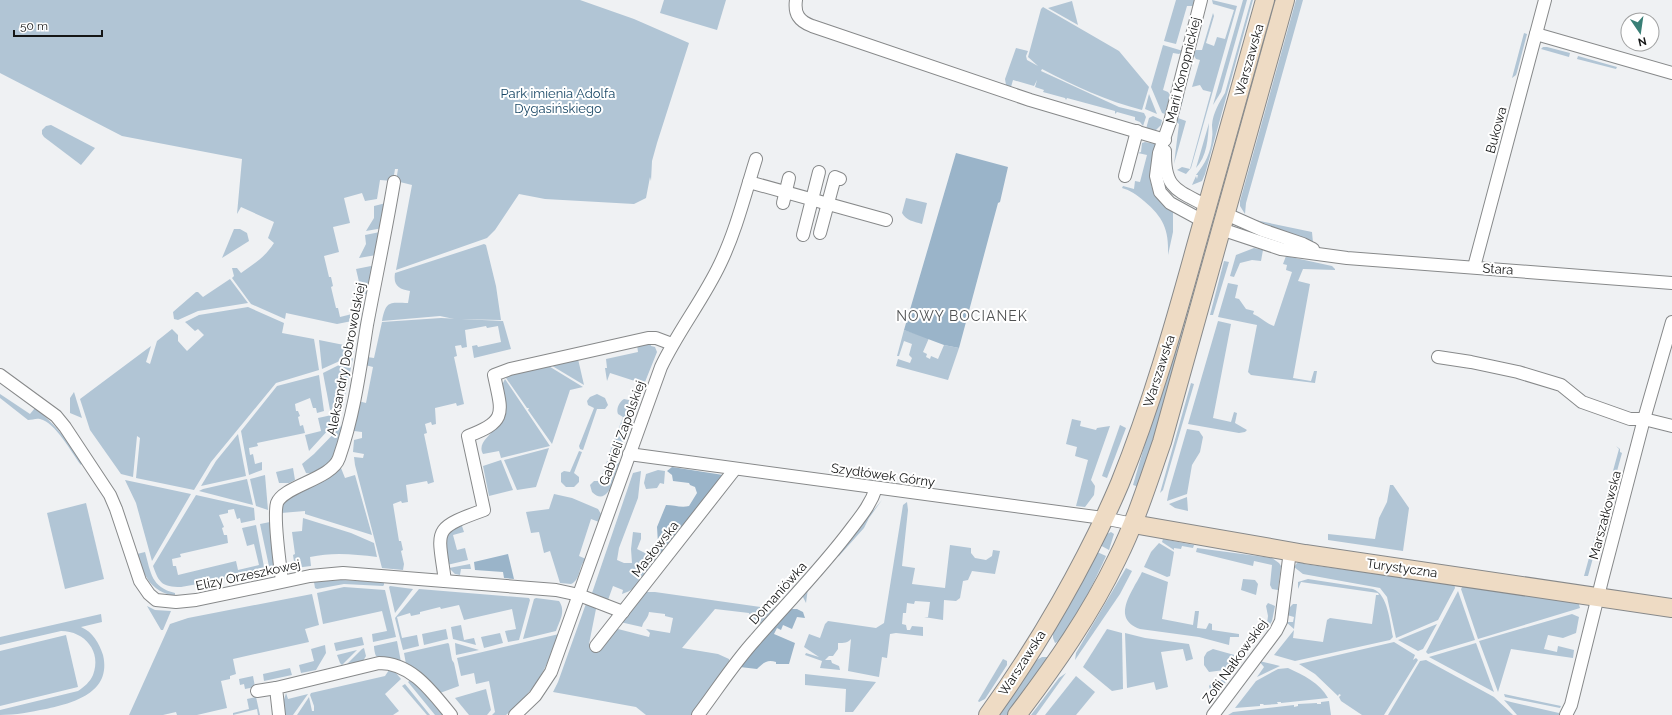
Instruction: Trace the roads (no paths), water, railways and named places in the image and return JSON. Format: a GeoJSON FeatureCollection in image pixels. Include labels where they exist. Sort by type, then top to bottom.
{"type":"FeatureCollection","features":[{"type":"Feature","properties":{"kind":"main road","name":"Warszawska"},"geometry":{"type":"LineString","coordinates":[[988,715],[1044,629],[1091,545],[1119,485],[1140,429],[1177,314],[1265,0]]}},
{"type":"Feature","properties":{"kind":"main road","name":"Warszawska"},"geometry":{"type":"LineString","coordinates":[[1017,715],[1060,657],[1081,625],[1118,558],[1133,524],[1162,442],[1285,0]]}},
{"type":"Feature","properties":{"kind":"main road","name":"Stara"},"geometry":{"type":"LineString","coordinates":[[1205,214],[1223,222]]}},
{"type":"Feature","properties":{"kind":"main road","name":"Turystyczna"},"geometry":{"type":"LineString","coordinates":[[1133,524],[1290,551],[1672,608]]}},
{"type":"Feature","properties":{"kind":"street"},"geometry":{"type":"LineString","coordinates":[[796,0],[797,16],[800,20],[808,24],[1030,100],[1165,140]]}},
{"type":"Feature","properties":{"kind":"street","name":"Marii Konopnickiej"},"geometry":{"type":"LineString","coordinates":[[1201,0],[1165,140],[1159,153],[1156,168],[1158,187],[1170,204],[1205,214]]}},
{"type":"Feature","properties":{"kind":"street","name":"Bukowa"},"geometry":{"type":"LineString","coordinates":[[1474,267],[1545,0]]}},
{"type":"Feature","properties":{"kind":"street"},"geometry":{"type":"LineString","coordinates":[[1536,34],[1672,73]]}},
{"type":"Feature","properties":{"kind":"street"},"geometry":{"type":"LineString","coordinates":[[1125,176],[1137,131]]}},
{"type":"Feature","properties":{"kind":"street","name":"Gabrieli Zapolskiej"},"geometry":{"type":"LineString","coordinates":[[515,715],[535,696],[546,681],[557,658],[648,400],[672,344],[721,264],[728,247],[756,159]]}},
{"type":"Feature","properties":{"kind":"street"},"geometry":{"type":"LineString","coordinates":[[803,235],[819,172]]}},
{"type":"Feature","properties":{"kind":"street"},"geometry":{"type":"LineString","coordinates":[[820,233],[835,177],[840,179]]}},
{"type":"Feature","properties":{"kind":"street"},"geometry":{"type":"LineString","coordinates":[[784,198],[789,178]]}},
{"type":"Feature","properties":{"kind":"street","name":"Aleksandry Dobrowolskiej"},"geometry":{"type":"LineString","coordinates":[[282,581],[277,521],[277,502],[286,494],[334,467],[339,458],[352,410],[394,182]]}},
{"type":"Feature","properties":{"kind":"street"},"geometry":{"type":"LineString","coordinates":[[749,182],[784,198],[812,200],[886,220]]}},
{"type":"Feature","properties":{"kind":"street","name":"Stara"},"geometry":{"type":"LineString","coordinates":[[1223,222],[1281,249],[1325,255],[1672,283]]}},
{"type":"Feature","properties":{"kind":"street","name":"Marszałkowska"},"geometry":{"type":"LineString","coordinates":[[1566,715],[1571,705],[1644,419],[1672,322]]}},
{"type":"Feature","properties":{"kind":"street"},"geometry":{"type":"LineString","coordinates":[[445,581],[439,546],[442,533],[446,527],[457,520],[484,510],[468,436],[490,427],[499,415],[500,404],[494,375],[510,369],[648,338],[656,338],[672,344]]}},
{"type":"Feature","properties":{"kind":"street"},"geometry":{"type":"LineString","coordinates":[[1438,357],[1518,372],[1561,385],[1582,402],[1630,419],[1644,419],[1672,426]]}},
{"type":"Feature","properties":{"kind":"street","name":"Elizy Orzeszkowej"},"geometry":{"type":"LineString","coordinates":[[0,375],[56,416],[65,427],[110,495],[140,580],[144,588],[154,599],[176,602],[196,600],[282,581],[329,573],[344,573],[556,590],[579,595],[623,612]]}},
{"type":"Feature","properties":{"kind":"street","name":"Szydłówek Górny"},"geometry":{"type":"LineString","coordinates":[[629,454],[1103,518],[1133,524]]}},
{"type":"Feature","properties":{"kind":"street","name":"Masłowska"},"geometry":{"type":"LineString","coordinates":[[596,646],[736,469]]}},
{"type":"Feature","properties":{"kind":"street","name":"Domaniówka"},"geometry":{"type":"LineString","coordinates":[[698,715],[751,644],[843,540],[869,504],[876,488]]}},
{"type":"Feature","properties":{"kind":"street","name":"Zofii Nałkowskiej"},"geometry":{"type":"LineString","coordinates":[[1213,715],[1276,631],[1281,621],[1290,551]]}},
{"type":"Feature","properties":{"kind":"street"},"geometry":{"type":"LineString","coordinates":[[257,691],[276,688],[379,663],[391,663],[412,674],[428,688],[451,715]]}},
{"type":"Feature","properties":{"kind":"street"},"geometry":{"type":"LineString","coordinates":[[276,688],[279,715]]}},
{"type":"Feature","properties":{"kind":"district","name":"NOWY BOCIANEK"},"geometry":{"type":"Point","coordinates":[962,316]}},
{"type":"Feature","properties":{"kind":"park label","name":"Park imienia Adolfa Dygasińskiego"},"geometry":{"type":"Point","coordinates":[558,100]}}]}
